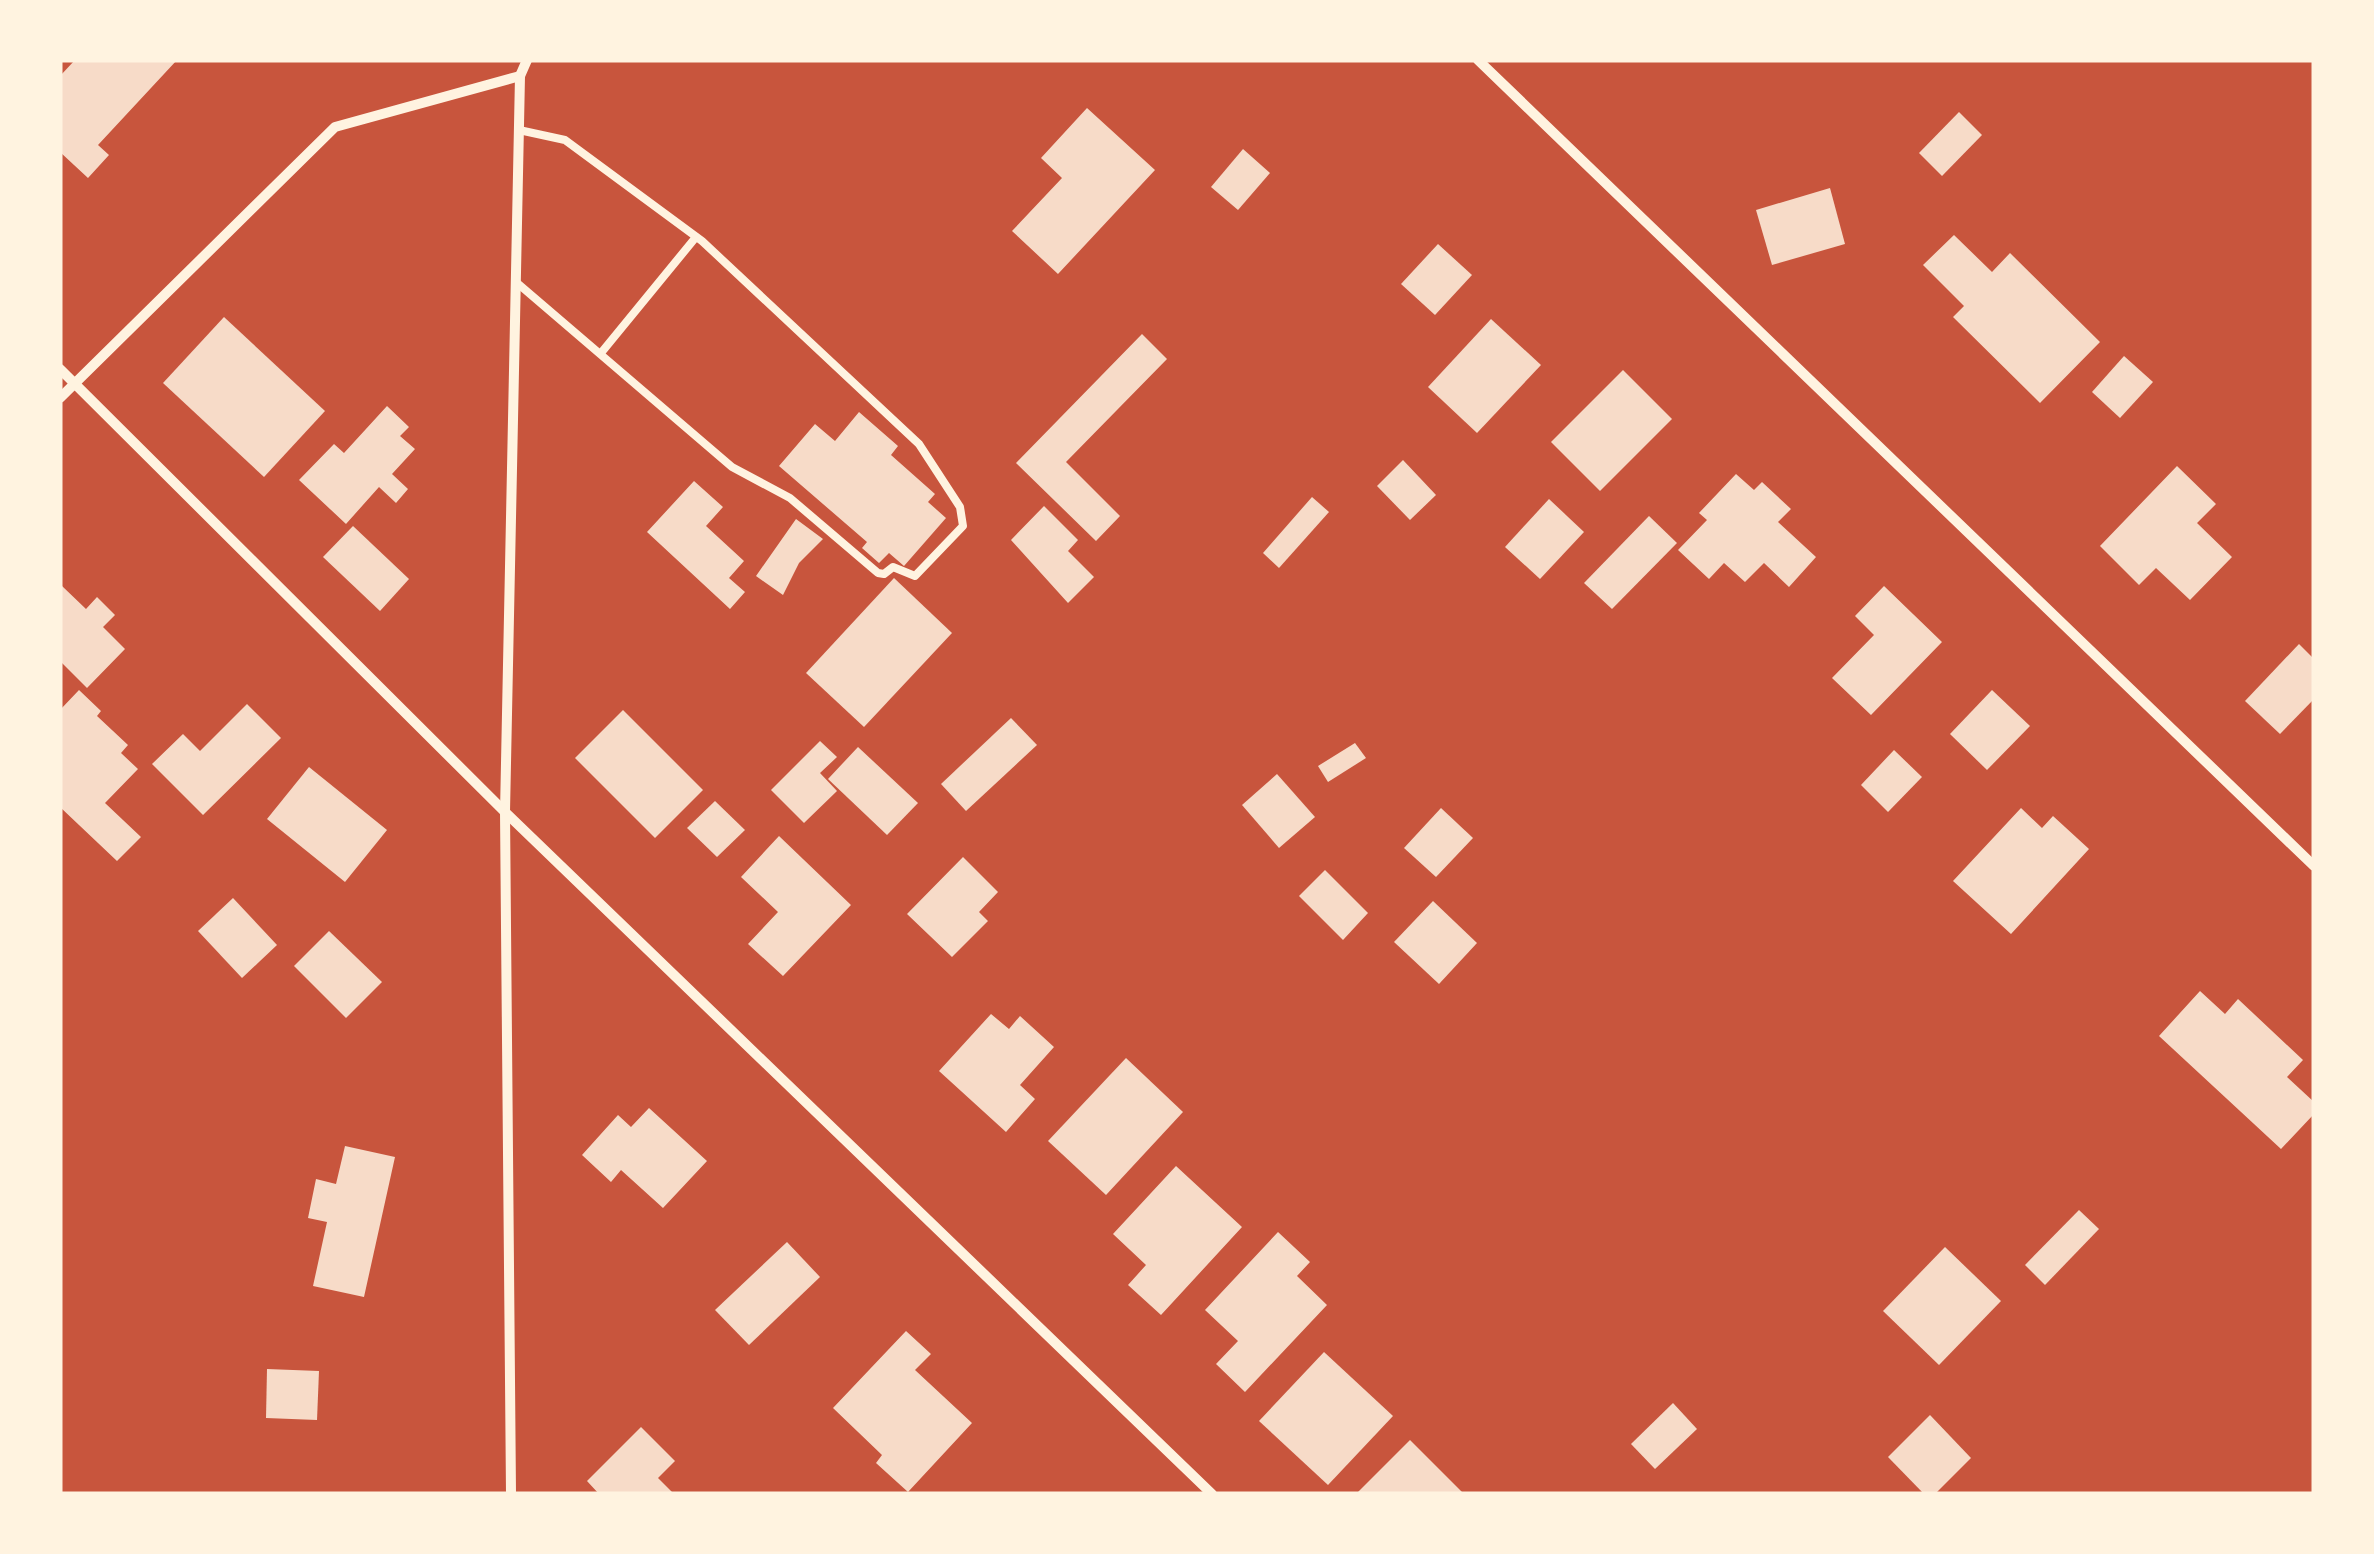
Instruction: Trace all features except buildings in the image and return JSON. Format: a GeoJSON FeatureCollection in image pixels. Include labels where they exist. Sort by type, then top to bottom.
{"type":"FeatureCollection","features":[{"type":"Feature","properties":{"kind":"street"},"geometry":{"type":"LineString","coordinates":[[511,1494],[505,812],[520,76],[527,60]]}},
{"type":"Feature","properties":{"kind":"street"},"geometry":{"type":"LineString","coordinates":[[1478,60],[2314,866]]}},
{"type":"Feature","properties":{"kind":"street"},"geometry":{"type":"LineString","coordinates":[[60,398],[335,127],[520,76]]}},
{"type":"Feature","properties":{"kind":"street"},"geometry":{"type":"LineString","coordinates":[[60,369],[505,812],[1212,1494]]}},
{"type":"Feature","properties":{"kind":"lane"},"geometry":{"type":"LineString","coordinates":[[516,282],[732,467],[790,498],[878,573],[899,567],[915,576],[963,526],[960,506],[918,444],[696,237],[565,140],[519,130]]}},
{"type":"Feature","properties":{"kind":"lane"},"geometry":{"type":"LineString","coordinates":[[601,353],[696,237]]}}]}
